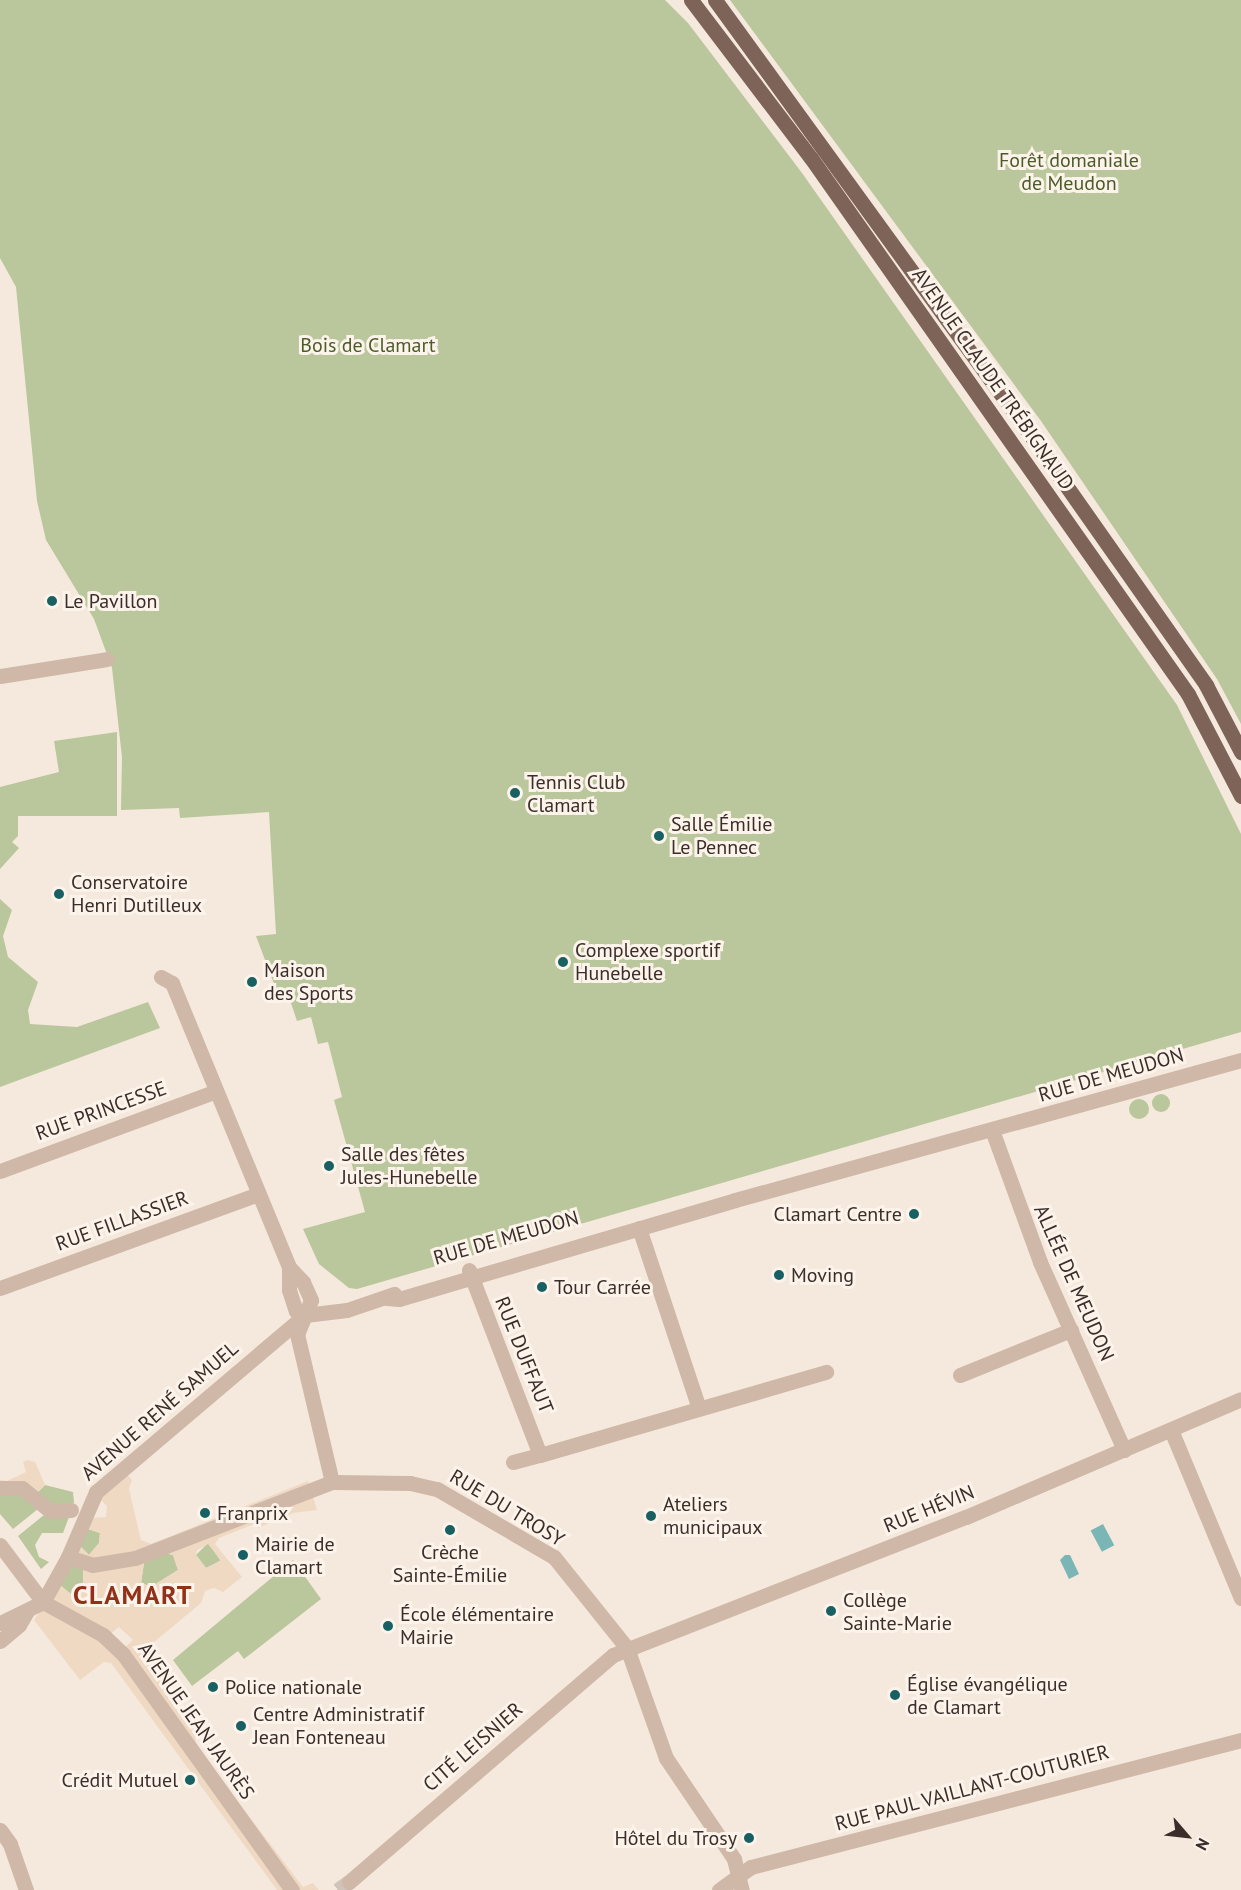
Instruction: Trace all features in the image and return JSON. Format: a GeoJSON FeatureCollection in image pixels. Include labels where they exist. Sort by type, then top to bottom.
{"type":"FeatureCollection","features":[{"type":"Feature","properties":{"kind":"main road","name":"AVENUE CLAUDE TRÉBIGNAUD"},"geometry":{"type":"LineString","coordinates":[[691,0],[811,158],[1188,694],[1241,796]]}},
{"type":"Feature","properties":{"kind":"main road","name":"AVENUE CLAUDE TRÉBIGNAUD"},"geometry":{"type":"LineString","coordinates":[[715,0],[1034,440],[1206,685],[1241,752]]}},
{"type":"Feature","properties":{"kind":"street"},"geometry":{"type":"LineString","coordinates":[[0,676],[107,659]]}},
{"type":"Feature","properties":{"kind":"street"},"geometry":{"type":"LineString","coordinates":[[161,977],[172,983],[289,1267],[289,1290],[296,1311],[305,1315],[297,1334],[327,1484]]}},
{"type":"Feature","properties":{"kind":"street","name":"RUE DE MEUDON"},"geometry":{"type":"LineString","coordinates":[[305,1315],[347,1310],[387,1298],[399,1291],[470,1274],[622,1228],[639,1228],[1241,1060]]}},
{"type":"Feature","properties":{"kind":"street","name":"RUE PRINCESSE"},"geometry":{"type":"LineString","coordinates":[[0,1171],[216,1091]]}},
{"type":"Feature","properties":{"kind":"street","name":"ALLÉE DE MEUDON"},"geometry":{"type":"LineString","coordinates":[[992,1130],[1040,1262],[1124,1450]]}},
{"type":"Feature","properties":{"kind":"street","name":"RUE FILLASSIER"},"geometry":{"type":"LineString","coordinates":[[0,1288],[258,1194]]}},
{"type":"Feature","properties":{"kind":"street"},"geometry":{"type":"LineString","coordinates":[[639,1228],[699,1408]]}},
{"type":"Feature","properties":{"kind":"street","name":"RUE DUFFAUT"},"geometry":{"type":"LineString","coordinates":[[470,1274],[540,1455]]}},
{"type":"Feature","properties":{"kind":"street","name":"AVENUE RENÉ SAMUEL"},"geometry":{"type":"LineString","coordinates":[[68,1557],[96,1492],[305,1315]]}},
{"type":"Feature","properties":{"kind":"street"},"geometry":{"type":"LineString","coordinates":[[960,1375],[1071,1330]]}},
{"type":"Feature","properties":{"kind":"street"},"geometry":{"type":"LineString","coordinates":[[513,1462],[826,1372]]}},
{"type":"Feature","properties":{"kind":"street","name":"RUE HÉVIN"},"geometry":{"type":"LineString","coordinates":[[627,1648],[966,1517],[1241,1399]]}},
{"type":"Feature","properties":{"kind":"street"},"geometry":{"type":"LineString","coordinates":[[1171,1430],[1241,1598]]}},
{"type":"Feature","properties":{"kind":"street","name":"RUE DU TROSY"},"geometry":{"type":"LineString","coordinates":[[68,1557],[92,1565],[135,1558],[327,1484],[410,1484],[437,1489],[554,1557],[627,1648],[666,1758],[734,1859],[741,1883]]}},
{"type":"Feature","properties":{"kind":"street"},"geometry":{"type":"LineString","coordinates":[[0,1488],[22,1488],[50,1511],[71,1510]]}},
{"type":"Feature","properties":{"kind":"street"},"geometry":{"type":"LineString","coordinates":[[0,1545],[43,1602]]}},
{"type":"Feature","properties":{"kind":"street"},"geometry":{"type":"LineString","coordinates":[[0,1623],[11,1615],[27,1611],[43,1602],[68,1557]]}},
{"type":"Feature","properties":{"kind":"street","name":"AVENUE JEAN JAURÈS"},"geometry":{"type":"LineString","coordinates":[[43,1602],[103,1635],[123,1654],[292,1890]]}},
{"type":"Feature","properties":{"kind":"street"},"geometry":{"type":"LineString","coordinates":[[0,1641],[19,1625],[27,1611]]}},
{"type":"Feature","properties":{"kind":"street","name":"CITÉ LEISNIER"},"geometry":{"type":"LineString","coordinates":[[349,1882],[613,1655],[627,1648]]}},
{"type":"Feature","properties":{"kind":"street","name":"RUE PAUL VAILLANT-COUTURIER"},"geometry":{"type":"LineString","coordinates":[[719,1890],[741,1883],[751,1867],[1241,1740]]}},
{"type":"Feature","properties":{"kind":"street"},"geometry":{"type":"LineString","coordinates":[[0,1830],[10,1844],[25,1887]]}},
{"type":"Feature","properties":{"kind":"street"},"geometry":{"type":"LineString","coordinates":[[0,1844],[25,1887]]}},
{"type":"Feature","properties":{"kind":"green space","name":"Bois de Clamart"},"geometry":{"type":"Polygon","coordinates":[[[0,0],[665,0],[688,23],[802,173],[1177,705],[1241,834],[1241,1032],[357,1289],[349,1288],[319,1264],[303,1229],[365,1212],[334,1100],[342,1097],[328,1042],[318,1044],[311,1017],[297,1021],[288,994],[276,989],[256,936],[276,934],[269,812],[180,818],[179,808],[121,810],[122,757],[112,668],[94,619],[46,540],[37,501],[16,287],[0,258],[0,0]]]}},
{"type":"Feature","properties":{"kind":"green space","name":"Forêt domaniale de Meudon"},"geometry":{"type":"Polygon","coordinates":[[[730,0],[1241,0],[1241,724],[1217,679],[1041,421],[730,0]]]}},
{"type":"Feature","properties":{"kind":"green space"},"geometry":{"type":"Polygon","coordinates":[[[117,732],[117,816],[18,816],[18,836],[12,842],[19,848],[0,869],[0,787],[59,772],[54,741],[117,732]]]}},
{"type":"Feature","properties":{"kind":"green space"},"geometry":{"type":"Polygon","coordinates":[[[0,899],[12,910],[3,936],[8,957],[38,982],[28,1010],[30,1024],[77,1027],[148,1002],[160,1028],[0,1087],[0,899]]]}},
{"type":"Feature","properties":{"kind":"green space"},"geometry":{"type":"Polygon","coordinates":[[[1157,1094],[1165,1094],[1170,1099],[1168,1110],[1157,1112],[1152,1107],[1152,1099],[1157,1094]]]}},
{"type":"Feature","properties":{"kind":"green space"},"geometry":{"type":"Polygon","coordinates":[[[1139,1099],[1146,1102],[1149,1109],[1146,1116],[1139,1119],[1132,1116],[1129,1109],[1132,1102],[1139,1099]]]}},
{"type":"Feature","properties":{"kind":"green space"},"geometry":{"type":"Polygon","coordinates":[[[45,1485],[73,1492],[74,1503],[57,1507],[36,1494],[45,1485]]]}},
{"type":"Feature","properties":{"kind":"green space"},"geometry":{"type":"Polygon","coordinates":[[[12,1490],[38,1509],[13,1529],[0,1514],[0,1491],[12,1490]]]}},
{"type":"Feature","properties":{"kind":"green space"},"geometry":{"type":"Polygon","coordinates":[[[44,1515],[69,1517],[63,1533],[42,1533],[35,1545],[39,1557],[49,1562],[41,1569],[18,1536],[44,1515]]]}},
{"type":"Feature","properties":{"kind":"green space"},"geometry":{"type":"Polygon","coordinates":[[[85,1528],[100,1533],[99,1543],[89,1555],[79,1545],[85,1528]]]}},
{"type":"Feature","properties":{"kind":"green space"},"geometry":{"type":"Polygon","coordinates":[[[208,1543],[221,1561],[206,1568],[196,1555],[208,1543]]]}},
{"type":"Feature","properties":{"kind":"green space"},"geometry":{"type":"Polygon","coordinates":[[[165,1553],[173,1555],[178,1570],[151,1587],[141,1583],[144,1563],[165,1553]]]}},
{"type":"Feature","properties":{"kind":"green space"},"geometry":{"type":"Polygon","coordinates":[[[293,1560],[321,1599],[244,1659],[238,1651],[192,1686],[173,1660],[293,1560]]]}},
{"type":"Feature","properties":{"kind":"green space"},"geometry":{"type":"Polygon","coordinates":[[[70,1565],[84,1569],[83,1591],[75,1597],[59,1588],[70,1565]]]}},
{"type":"Feature","properties":{"kind":"shaded area"},"geometry":{"type":"Polygon","coordinates":[[[27,1460],[35,1462],[45,1485],[36,1494],[0,1485],[0,1480],[7,1481],[26,1472],[23,1462],[27,1460]]]}},
{"type":"Feature","properties":{"kind":"shaded area"},"geometry":{"type":"Polygon","coordinates":[[[127,1474],[132,1480],[129,1489],[141,1540],[151,1544],[308,1481],[317,1510],[293,1513],[258,1528],[254,1524],[219,1538],[215,1544],[242,1577],[223,1592],[214,1588],[205,1591],[201,1603],[141,1653],[172,1695],[168,1698],[195,1735],[196,1745],[232,1794],[303,1887],[313,1883],[319,1890],[277,1890],[111,1663],[104,1662],[80,1680],[34,1620],[59,1584],[75,1597],[83,1591],[83,1569],[70,1565],[79,1545],[89,1555],[99,1543],[100,1533],[85,1528],[88,1518],[106,1517],[107,1506],[99,1498],[127,1474]],[[208,1544],[197,1550],[196,1555],[206,1568],[221,1560],[208,1544]],[[165,1553],[144,1563],[141,1582],[151,1587],[178,1570],[173,1555],[165,1553]],[[119,1627],[109,1635],[124,1648],[133,1640],[119,1627]]]}},
{"type":"Feature","properties":{"kind":"water"},"geometry":{"type":"Polygon","coordinates":[[[1103,1524],[1114,1545],[1102,1552],[1091,1531],[1103,1524]]]}},
{"type":"Feature","properties":{"kind":"water"},"geometry":{"type":"Polygon","coordinates":[[[1065,1555],[1070,1555],[1079,1574],[1069,1579],[1060,1560],[1065,1555]]]}},
{"type":"Feature","properties":{"kind":"tunnel"},"geometry":{"type":"LineString","coordinates":[[338,1890],[349,1882]]}},
{"type":"Feature","properties":{"kind":"place","name":"Le Pavillon"},"geometry":{"type":"Point","coordinates":[52,601]}},
{"type":"Feature","properties":{"kind":"place","name":"Tennis Club Clamart"},"geometry":{"type":"Point","coordinates":[515,793]}},
{"type":"Feature","properties":{"kind":"place","name":"Salle Émilie Le Pennec"},"geometry":{"type":"Point","coordinates":[659,836]}},
{"type":"Feature","properties":{"kind":"place","name":"Conservatoire Henri Dutilleux"},"geometry":{"type":"Point","coordinates":[59,894]}},
{"type":"Feature","properties":{"kind":"place","name":"Complexe sportif Hunebelle"},"geometry":{"type":"Point","coordinates":[563,962]}},
{"type":"Feature","properties":{"kind":"place","name":"Maison des Sports"},"geometry":{"type":"Point","coordinates":[252,982]}},
{"type":"Feature","properties":{"kind":"place","name":"Salle des fêtes Jules-Hunebelle"},"geometry":{"type":"Point","coordinates":[329,1166]}},
{"type":"Feature","properties":{"kind":"place","name":"Clamart Centre"},"geometry":{"type":"Point","coordinates":[914,1214]}},
{"type":"Feature","properties":{"kind":"place","name":"Moving"},"geometry":{"type":"Point","coordinates":[779,1275]}},
{"type":"Feature","properties":{"kind":"place","name":"Tour Carrée"},"geometry":{"type":"Point","coordinates":[542,1287]}},
{"type":"Feature","properties":{"kind":"place","name":"Franprix"},"geometry":{"type":"Point","coordinates":[205,1513]}},
{"type":"Feature","properties":{"kind":"place","name":"Ateliers municipaux"},"geometry":{"type":"Point","coordinates":[651,1516]}},
{"type":"Feature","properties":{"kind":"place","name":"Crèche Sainte-Émilie"},"geometry":{"type":"Point","coordinates":[450,1530]}},
{"type":"Feature","properties":{"kind":"place","name":"Mairie de Clamart"},"geometry":{"type":"Point","coordinates":[243,1555]}},
{"type":"Feature","properties":{"kind":"place","name":"Collège Sainte-Marie"},"geometry":{"type":"Point","coordinates":[831,1611]}},
{"type":"Feature","properties":{"kind":"place","name":"École élémentaire Mairie"},"geometry":{"type":"Point","coordinates":[388,1626]}},
{"type":"Feature","properties":{"kind":"place","name":"Police nationale"},"geometry":{"type":"Point","coordinates":[213,1687]}},
{"type":"Feature","properties":{"kind":"place","name":"Église évangélique de Clamart"},"geometry":{"type":"Point","coordinates":[895,1695]}},
{"type":"Feature","properties":{"kind":"place","name":"Centre Administratif Jean Fonteneau"},"geometry":{"type":"Point","coordinates":[241,1726]}},
{"type":"Feature","properties":{"kind":"place","name":"Crédit Mutuel"},"geometry":{"type":"Point","coordinates":[190,1780]}},
{"type":"Feature","properties":{"kind":"place","name":"Hôtel du Trosy"},"geometry":{"type":"Point","coordinates":[749,1838]}},
{"type":"Feature","properties":{"kind":"district","name":"CLAMART"},"geometry":{"type":"Point","coordinates":[133,1595]}}]}
